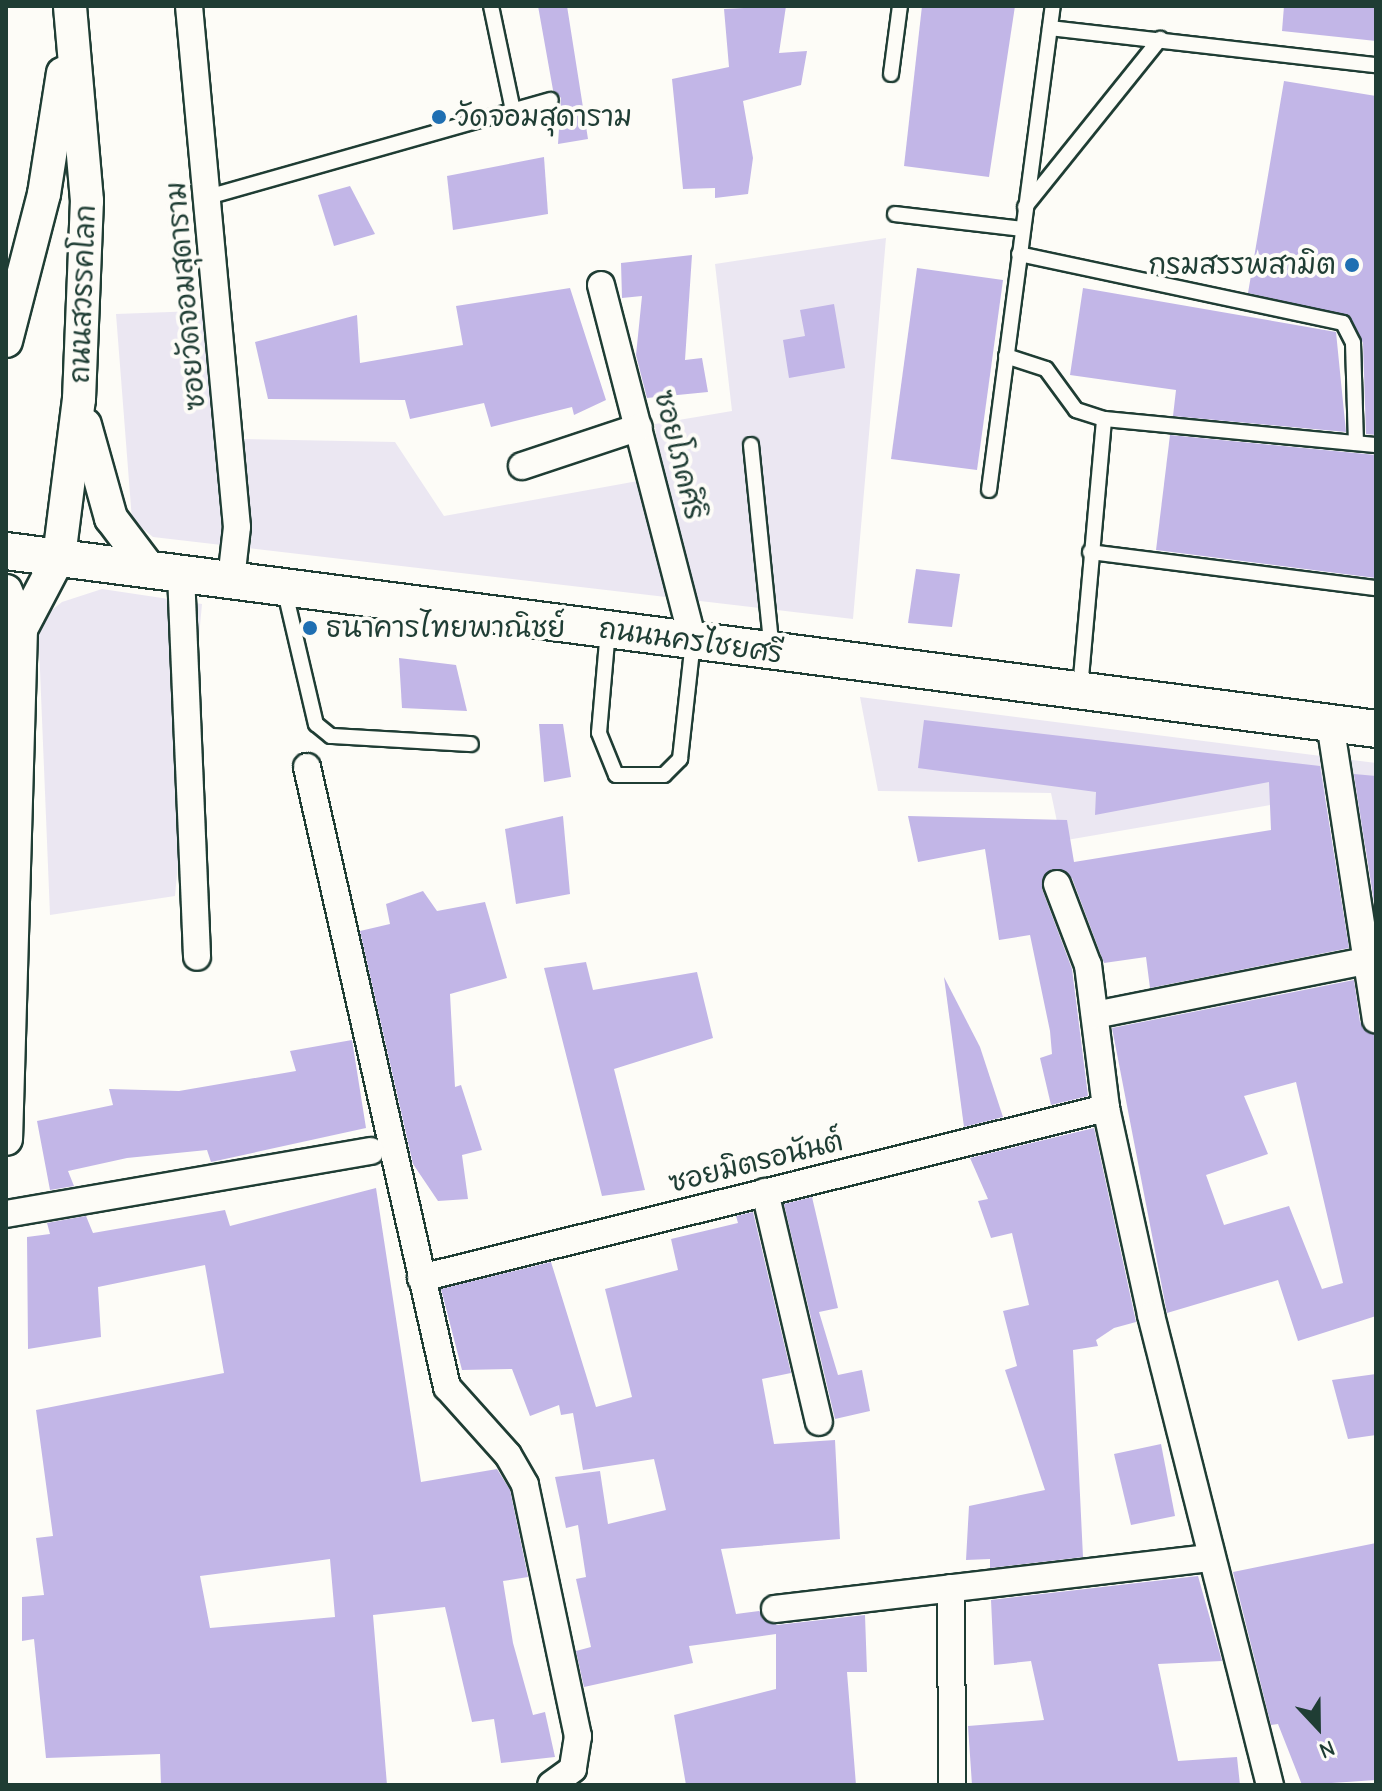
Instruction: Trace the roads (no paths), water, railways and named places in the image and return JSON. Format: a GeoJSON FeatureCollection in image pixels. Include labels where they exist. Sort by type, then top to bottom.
{"type":"FeatureCollection","features":[{"type":"Feature","properties":{"kind":"main road","name":"ถนนนครไชยศรี"},"geometry":{"type":"LineString","coordinates":[[6,551],[1376,729]]}},
{"type":"Feature","properties":{"kind":"street","name":"ซอยวัดจอมสุดาราม"},"geometry":{"type":"LineString","coordinates":[[189,6],[211,196],[237,527],[231,580]]}},
{"type":"Feature","properties":{"kind":"street","name":"ถนนสวรรคโลก"},"geometry":{"type":"LineString","coordinates":[[6,341],[44,194],[70,18]]}},
{"type":"Feature","properties":{"kind":"street","name":"ถนนสวรรคโลก"},"geometry":{"type":"LineString","coordinates":[[59,557],[79,399],[87,201],[70,18]]}},
{"type":"Feature","properties":{"kind":"street","name":"ซอยโภคศิริ"},"geometry":{"type":"LineString","coordinates":[[601,285],[693,641]]}},
{"type":"Feature","properties":{"kind":"street"},"geometry":{"type":"LineString","coordinates":[[79,399],[111,518],[165,572],[197,957]]}},
{"type":"Feature","properties":{"kind":"street"},"geometry":{"type":"LineString","coordinates":[[522,466],[639,427]]}},
{"type":"Feature","properties":{"kind":"street"},"geometry":{"type":"LineString","coordinates":[[21,629],[59,557]]}},
{"type":"Feature","properties":{"kind":"street"},"geometry":{"type":"LineString","coordinates":[[6,591],[21,629],[6,1139]]}},
{"type":"Feature","properties":{"kind":"street"},"geometry":{"type":"LineString","coordinates":[[1330,723],[1370,959],[1376,1019]]}},
{"type":"Feature","properties":{"kind":"street"},"geometry":{"type":"LineString","coordinates":[[307,767],[447,1387],[508,1455],[525,1485],[578,1736],[573,1769],[551,1785]]}},
{"type":"Feature","properties":{"kind":"street"},"geometry":{"type":"LineString","coordinates":[[1057,884],[1088,965],[1106,1108],[1211,1558],[1270,1785]]}},
{"type":"Feature","properties":{"kind":"street"},"geometry":{"type":"LineString","coordinates":[[1095,1015],[1370,959]]}},
{"type":"Feature","properties":{"kind":"street","name":"ซอยมิตรอนันต์"},"geometry":{"type":"LineString","coordinates":[[421,1278],[1106,1108]]}},
{"type":"Feature","properties":{"kind":"street"},"geometry":{"type":"LineString","coordinates":[[6,1214],[371,1151]]}},
{"type":"Feature","properties":{"kind":"street"},"geometry":{"type":"LineString","coordinates":[[765,1192],[819,1422]]}},
{"type":"Feature","properties":{"kind":"street"},"geometry":{"type":"LineString","coordinates":[[775,1609],[1211,1558]]}},
{"type":"Feature","properties":{"kind":"street"},"geometry":{"type":"LineString","coordinates":[[951,1588],[952,1785]]}},
{"type":"Feature","properties":{"kind":"lane"},"geometry":{"type":"LineString","coordinates":[[491,6],[513,110]]}},
{"type":"Feature","properties":{"kind":"lane"},"geometry":{"type":"LineString","coordinates":[[891,74],[900,6]]}},
{"type":"Feature","properties":{"kind":"lane"},"geometry":{"type":"LineString","coordinates":[[989,490],[1053,6]]}},
{"type":"Feature","properties":{"kind":"lane"},"geometry":{"type":"LineString","coordinates":[[1050,28],[1376,65]]}},
{"type":"Feature","properties":{"kind":"lane"},"geometry":{"type":"LineString","coordinates":[[1025,208],[1160,39]]}},
{"type":"Feature","properties":{"kind":"lane"},"geometry":{"type":"LineString","coordinates":[[211,196],[551,100]]}},
{"type":"Feature","properties":{"kind":"lane"},"geometry":{"type":"LineString","coordinates":[[895,214],[1022,229]]}},
{"type":"Feature","properties":{"kind":"lane"},"geometry":{"type":"LineString","coordinates":[[1019,254],[1343,323],[1353,343],[1356,443]]}},
{"type":"Feature","properties":{"kind":"lane"},"geometry":{"type":"LineString","coordinates":[[1006,356],[1046,369],[1076,410],[1104,419],[1376,445]]}},
{"type":"Feature","properties":{"kind":"lane"},"geometry":{"type":"LineString","coordinates":[[1080,692],[1104,419]]}},
{"type":"Feature","properties":{"kind":"lane"},"geometry":{"type":"LineString","coordinates":[[751,445],[773,652]]}},
{"type":"Feature","properties":{"kind":"lane"},"geometry":{"type":"LineString","coordinates":[[1090,552],[1376,588]]}},
{"type":"Feature","properties":{"kind":"lane"},"geometry":{"type":"LineString","coordinates":[[283,586],[316,724],[331,736],[471,744]]}},
{"type":"Feature","properties":{"kind":"lane"},"geometry":{"type":"LineString","coordinates":[[608,629],[599,733],[616,775],[664,775],[680,759],[693,641]]}},
{"type":"Feature","properties":{"kind":"place","name":"วัดจอมสุดาราม"},"geometry":{"type":"Point","coordinates":[439,117]}},
{"type":"Feature","properties":{"kind":"place","name":"กรมสรรพสามิต"},"geometry":{"type":"Point","coordinates":[1352,265]}},
{"type":"Feature","properties":{"kind":"place","name":"ธนาคารไทยพาณิชย์"},"geometry":{"type":"Point","coordinates":[310,628]}}]}
